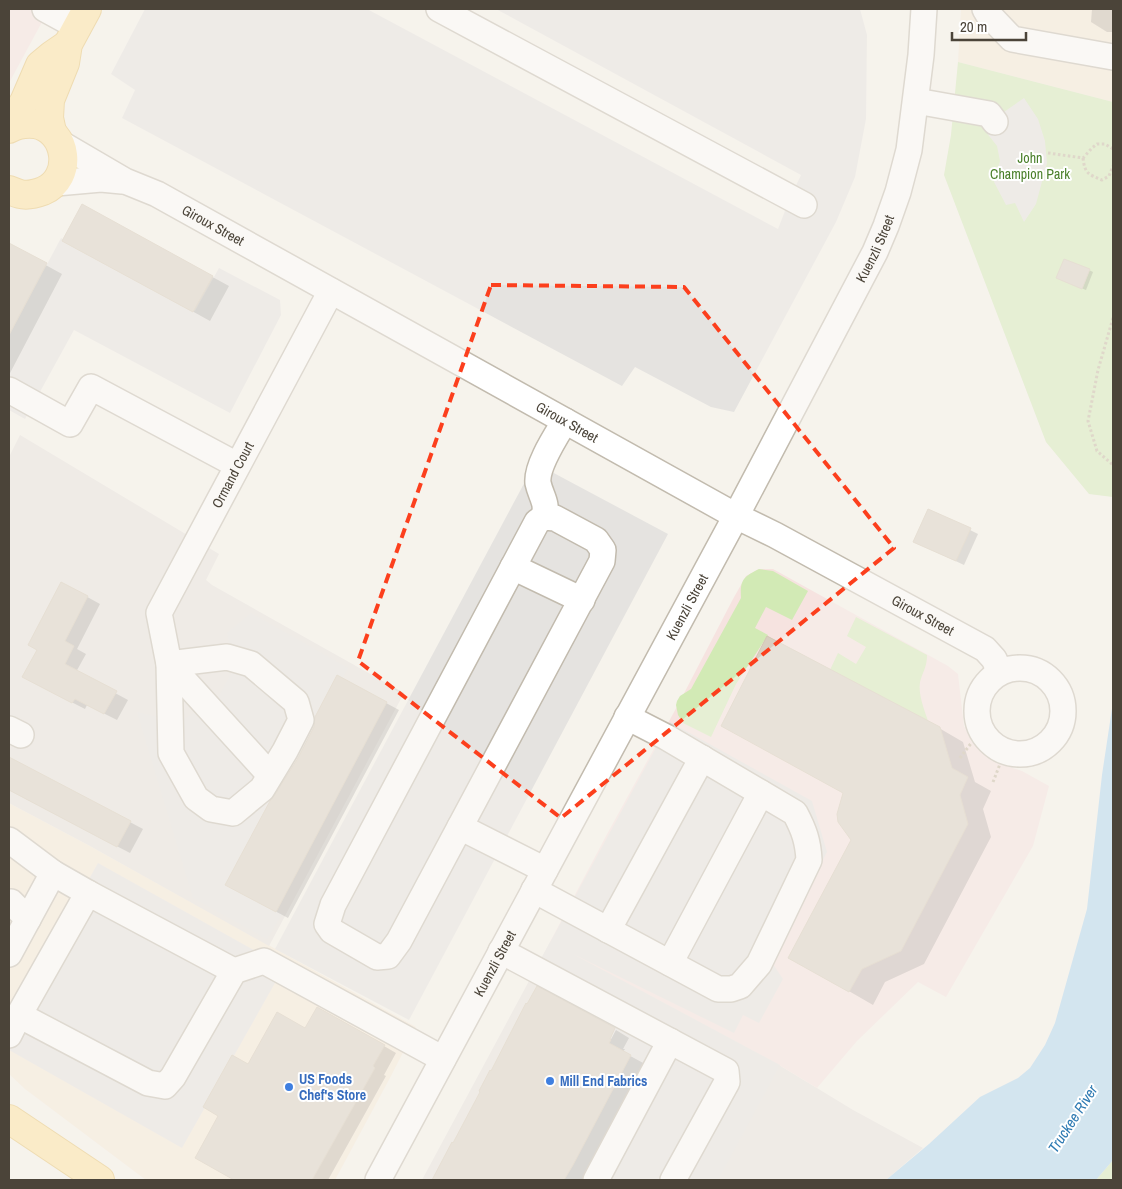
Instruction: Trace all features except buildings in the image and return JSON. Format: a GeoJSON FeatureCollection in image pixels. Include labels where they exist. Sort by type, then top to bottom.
{"type":"FeatureCollection","features":[{"type":"Feature","properties":{"kind":"main road"},"geometry":{"type":"LineString","coordinates":[[9,125],[24,102],[40,66],[78,26]]}},
{"type":"Feature","properties":{"kind":"main road"},"geometry":{"type":"LineString","coordinates":[[11,193],[34,195],[46,190],[56,182],[63,169],[64,156],[49,118],[50,100],[78,26]]}},
{"type":"Feature","properties":{"kind":"main road"},"geometry":{"type":"LineString","coordinates":[[9,129],[15,125],[28,123],[41,126],[56,138]]}},
{"type":"Feature","properties":{"kind":"main road"},"geometry":{"type":"LineString","coordinates":[[9,1119],[100,1180]]}},
{"type":"Feature","properties":{"kind":"street"},"geometry":{"type":"LineString","coordinates":[[45,9],[78,26]]}},
{"type":"Feature","properties":{"kind":"street"},"geometry":{"type":"LineString","coordinates":[[439,9],[804,205]]}},
{"type":"Feature","properties":{"kind":"street","name":"Kuenzli Street"},"geometry":{"type":"LineString","coordinates":[[378,1180],[736,516],[875,252],[898,192],[910,150],[921,55],[924,9]]}},
{"type":"Feature","properties":{"kind":"street"},"geometry":{"type":"LineString","coordinates":[[986,9],[988,14],[1012,39],[1113,58]]}},
{"type":"Feature","properties":{"kind":"street"},"geometry":{"type":"LineString","coordinates":[[916,102],[989,114],[995,122]]}},
{"type":"Feature","properties":{"kind":"street","name":"Giroux Street"},"geometry":{"type":"LineString","coordinates":[[56,138],[125,181],[157,194],[736,516],[775,535],[985,649],[994,659],[1000,672]]}},
{"type":"Feature","properties":{"kind":"street","name":"Giroux Street"},"geometry":{"type":"LineString","coordinates":[[56,182],[101,179],[125,181]]}},
{"type":"Feature","properties":{"kind":"street","name":"Ormand Court"},"geometry":{"type":"LineString","coordinates":[[270,775],[262,789],[234,813],[211,809],[196,798],[171,753],[169,664],[159,613],[331,291]]}},
{"type":"Feature","properties":{"kind":"street"},"geometry":{"type":"LineString","coordinates":[[9,390],[70,424],[91,387],[237,465]]}},
{"type":"Feature","properties":{"kind":"street"},"geometry":{"type":"LineString","coordinates":[[544,518],[546,508],[538,481],[540,465],[565,421]]}},
{"type":"Feature","properties":{"kind":"street"},"geometry":{"type":"LineString","coordinates":[[544,518],[555,518],[596,540],[603,550],[602,561],[582,600],[399,942],[388,956],[377,957],[332,931],[327,924],[333,905],[513,567],[537,522],[544,518]]}},
{"type":"Feature","properties":{"kind":"street"},"geometry":{"type":"LineString","coordinates":[[513,567],[582,600]]}},
{"type":"Feature","properties":{"kind":"street"},"geometry":{"type":"LineString","coordinates":[[227,657],[251,664],[296,702],[300,720],[285,751],[270,775],[169,664],[227,657]]}},
{"type":"Feature","properties":{"kind":"street"},"geometry":{"type":"LineString","coordinates":[[460,827],[540,880],[608,930],[718,989],[731,989],[740,986],[759,964],[809,860],[805,830],[795,813],[666,737],[627,717]]}},
{"type":"Feature","properties":{"kind":"street"},"geometry":{"type":"LineString","coordinates":[[608,930],[702,758]]}},
{"type":"Feature","properties":{"kind":"street"},"geometry":{"type":"LineString","coordinates":[[670,963],[761,793]]}},
{"type":"Feature","properties":{"kind":"street"},"geometry":{"type":"LineString","coordinates":[[9,840],[53,873],[234,971]]}},
{"type":"Feature","properties":{"kind":"street"},"geometry":{"type":"LineString","coordinates":[[10,948],[20,911],[53,873]]}},
{"type":"Feature","properties":{"kind":"street"},"geometry":{"type":"LineString","coordinates":[[88,893],[13,1025],[148,1083],[165,1086],[173,1077],[234,971],[264,961],[443,1059]]}},
{"type":"Feature","properties":{"kind":"street"},"geometry":{"type":"LineString","coordinates":[[502,951],[726,1071],[727,1082],[673,1180]]}},
{"type":"Feature","properties":{"kind":"street"},"geometry":{"type":"LineString","coordinates":[[596,1180],[670,1041]]}},
{"type":"Feature","properties":{"kind":"path"},"geometry":{"type":"LineString","coordinates":[[1083,158],[1097,144],[1105,144],[1113,149]]}},
{"type":"Feature","properties":{"kind":"path"},"geometry":{"type":"LineString","coordinates":[[1048,153],[1083,158]]}},
{"type":"Feature","properties":{"kind":"path"},"geometry":{"type":"LineString","coordinates":[[1083,158],[1089,175],[1102,180],[1112,173],[1113,166]]}},
{"type":"Feature","properties":{"kind":"path"},"geometry":{"type":"LineString","coordinates":[[1113,318],[1098,370],[1088,421],[1096,451],[1113,465]]}},
{"type":"Feature","properties":{"kind":"path"},"geometry":{"type":"LineString","coordinates":[[960,758],[972,742]]}},
{"type":"Feature","properties":{"kind":"path"},"geometry":{"type":"LineString","coordinates":[[994,782],[1000,764]]}},
{"type":"Feature","properties":{"kind":"highlighted area"},"geometry":{"type":"Polygon","coordinates":[[[491,285],[684,287],[894,548],[561,818],[358,661],[491,285]]]}},
{"type":"Feature","properties":{"kind":"shaded area"},"geometry":{"type":"Polygon","coordinates":[[[9,9],[49,9],[9,83],[9,9]]]}},
{"type":"Feature","properties":{"kind":"shaded area"},"geometry":{"type":"Polygon","coordinates":[[[145,9],[367,9],[778,229],[801,175],[496,9],[860,9],[867,35],[866,119],[855,177],[836,222],[734,412],[711,407],[635,367],[622,386],[122,118],[135,90],[111,74],[145,9]]]}},
{"type":"Feature","properties":{"kind":"shaded area"},"geometry":{"type":"Polygon","coordinates":[[[961,9],[1113,9],[1113,102],[958,62],[961,9]]]}},
{"type":"Feature","properties":{"kind":"shaded area"},"geometry":{"type":"Polygon","coordinates":[[[1024,98],[1038,119],[1045,141],[1047,163],[1036,204],[1024,222],[1015,203],[1006,205],[994,182],[1000,161],[997,146],[982,127],[1024,98]]]}},
{"type":"Feature","properties":{"kind":"shaded area"},"geometry":{"type":"Polygon","coordinates":[[[61,238],[195,311],[219,268],[280,300],[281,315],[230,413],[74,330],[25,419],[9,410],[9,336],[61,238]]]}},
{"type":"Feature","properties":{"kind":"shaded area"},"geometry":{"type":"Polygon","coordinates":[[[20,435],[219,554],[206,580],[212,585],[404,693],[269,946],[9,803],[9,457],[20,435]]]}},
{"type":"Feature","properties":{"kind":"shaded area"},"geometry":{"type":"Polygon","coordinates":[[[535,463],[668,534],[409,1020],[275,949],[535,463]]]}},
{"type":"Feature","properties":{"kind":"shaded area"},"geometry":{"type":"Polygon","coordinates":[[[759,569],[773,569],[948,666],[958,674],[964,726],[972,742],[985,755],[997,763],[1022,771],[1049,786],[1033,846],[946,997],[918,982],[857,1041],[817,1088],[779,1065],[550,942],[733,599],[746,576],[759,569]]]}},
{"type":"Feature","properties":{"kind":"shaded area"},"geometry":{"type":"Polygon","coordinates":[[[251,613],[348,668],[228,883],[282,914],[267,939],[193,898],[137,712],[179,722],[217,700],[234,668],[227,633],[251,613]]]}},
{"type":"Feature","properties":{"kind":"shaded area"},"geometry":{"type":"Polygon","coordinates":[[[670,722],[812,801],[827,852],[771,961],[783,979],[759,1023],[743,1015],[734,1033],[573,954],[780,1065],[718,1180],[563,1180],[628,1060],[604,1047],[614,1027],[529,981],[670,722]]]}},
{"type":"Feature","properties":{"kind":"shaded area"},"geometry":{"type":"Polygon","coordinates":[[[9,803],[416,1027],[335,1180],[146,1180],[25,1089],[9,1074],[9,803]]]}},
{"type":"Feature","properties":{"kind":"shaded area"},"geometry":{"type":"Polygon","coordinates":[[[98,863],[284,967],[182,1148],[9,1050],[9,1021],[98,863]]]}},
{"type":"Feature","properties":{"kind":"shaded area"},"geometry":{"type":"Polygon","coordinates":[[[550,942],[779,1065],[853,1110],[923,1148],[886,1180],[422,1180],[550,942]]]}},
{"type":"Feature","properties":{"kind":"green space","name":"John Champion Park"},"geometry":{"type":"Polygon","coordinates":[[[958,62],[1113,102],[1113,497],[1089,494],[1046,442],[944,175],[951,135],[958,62]]]}},
{"type":"Feature","properties":{"kind":"green space"},"geometry":{"type":"Polygon","coordinates":[[[759,569],[773,571],[808,591],[792,620],[766,607],[755,628],[768,635],[736,684],[711,737],[683,723],[678,715],[677,701],[680,696],[691,689],[741,598],[742,583],[749,574],[759,569]]]}},
{"type":"Feature","properties":{"kind":"green space"},"geometry":{"type":"Polygon","coordinates":[[[856,617],[927,655],[920,682],[920,691],[928,721],[830,670],[838,653],[856,664],[866,647],[847,636],[856,617]]]}},
{"type":"Feature","properties":{"kind":"green space"},"geometry":{"type":"Polygon","coordinates":[[[1113,1160],[1113,1180],[1096,1180],[1113,1160]]]}},
{"type":"Feature","properties":{"kind":"water","name":"Truckee River"},"geometry":{"type":"Polygon","coordinates":[[[1113,702],[1113,1160],[1096,1180],[886,1180],[980,1097],[1018,1078],[1030,1068],[1045,1045],[1055,1023],[1087,909],[1102,775],[1113,702]]]}},
{"type":"Feature","properties":{"kind":"place","name":"Mill End Fabrics"},"geometry":{"type":"Point","coordinates":[550,1081]}},
{"type":"Feature","properties":{"kind":"place","name":"US Foods Chef's Store"},"geometry":{"type":"Point","coordinates":[289,1087]}}]}
